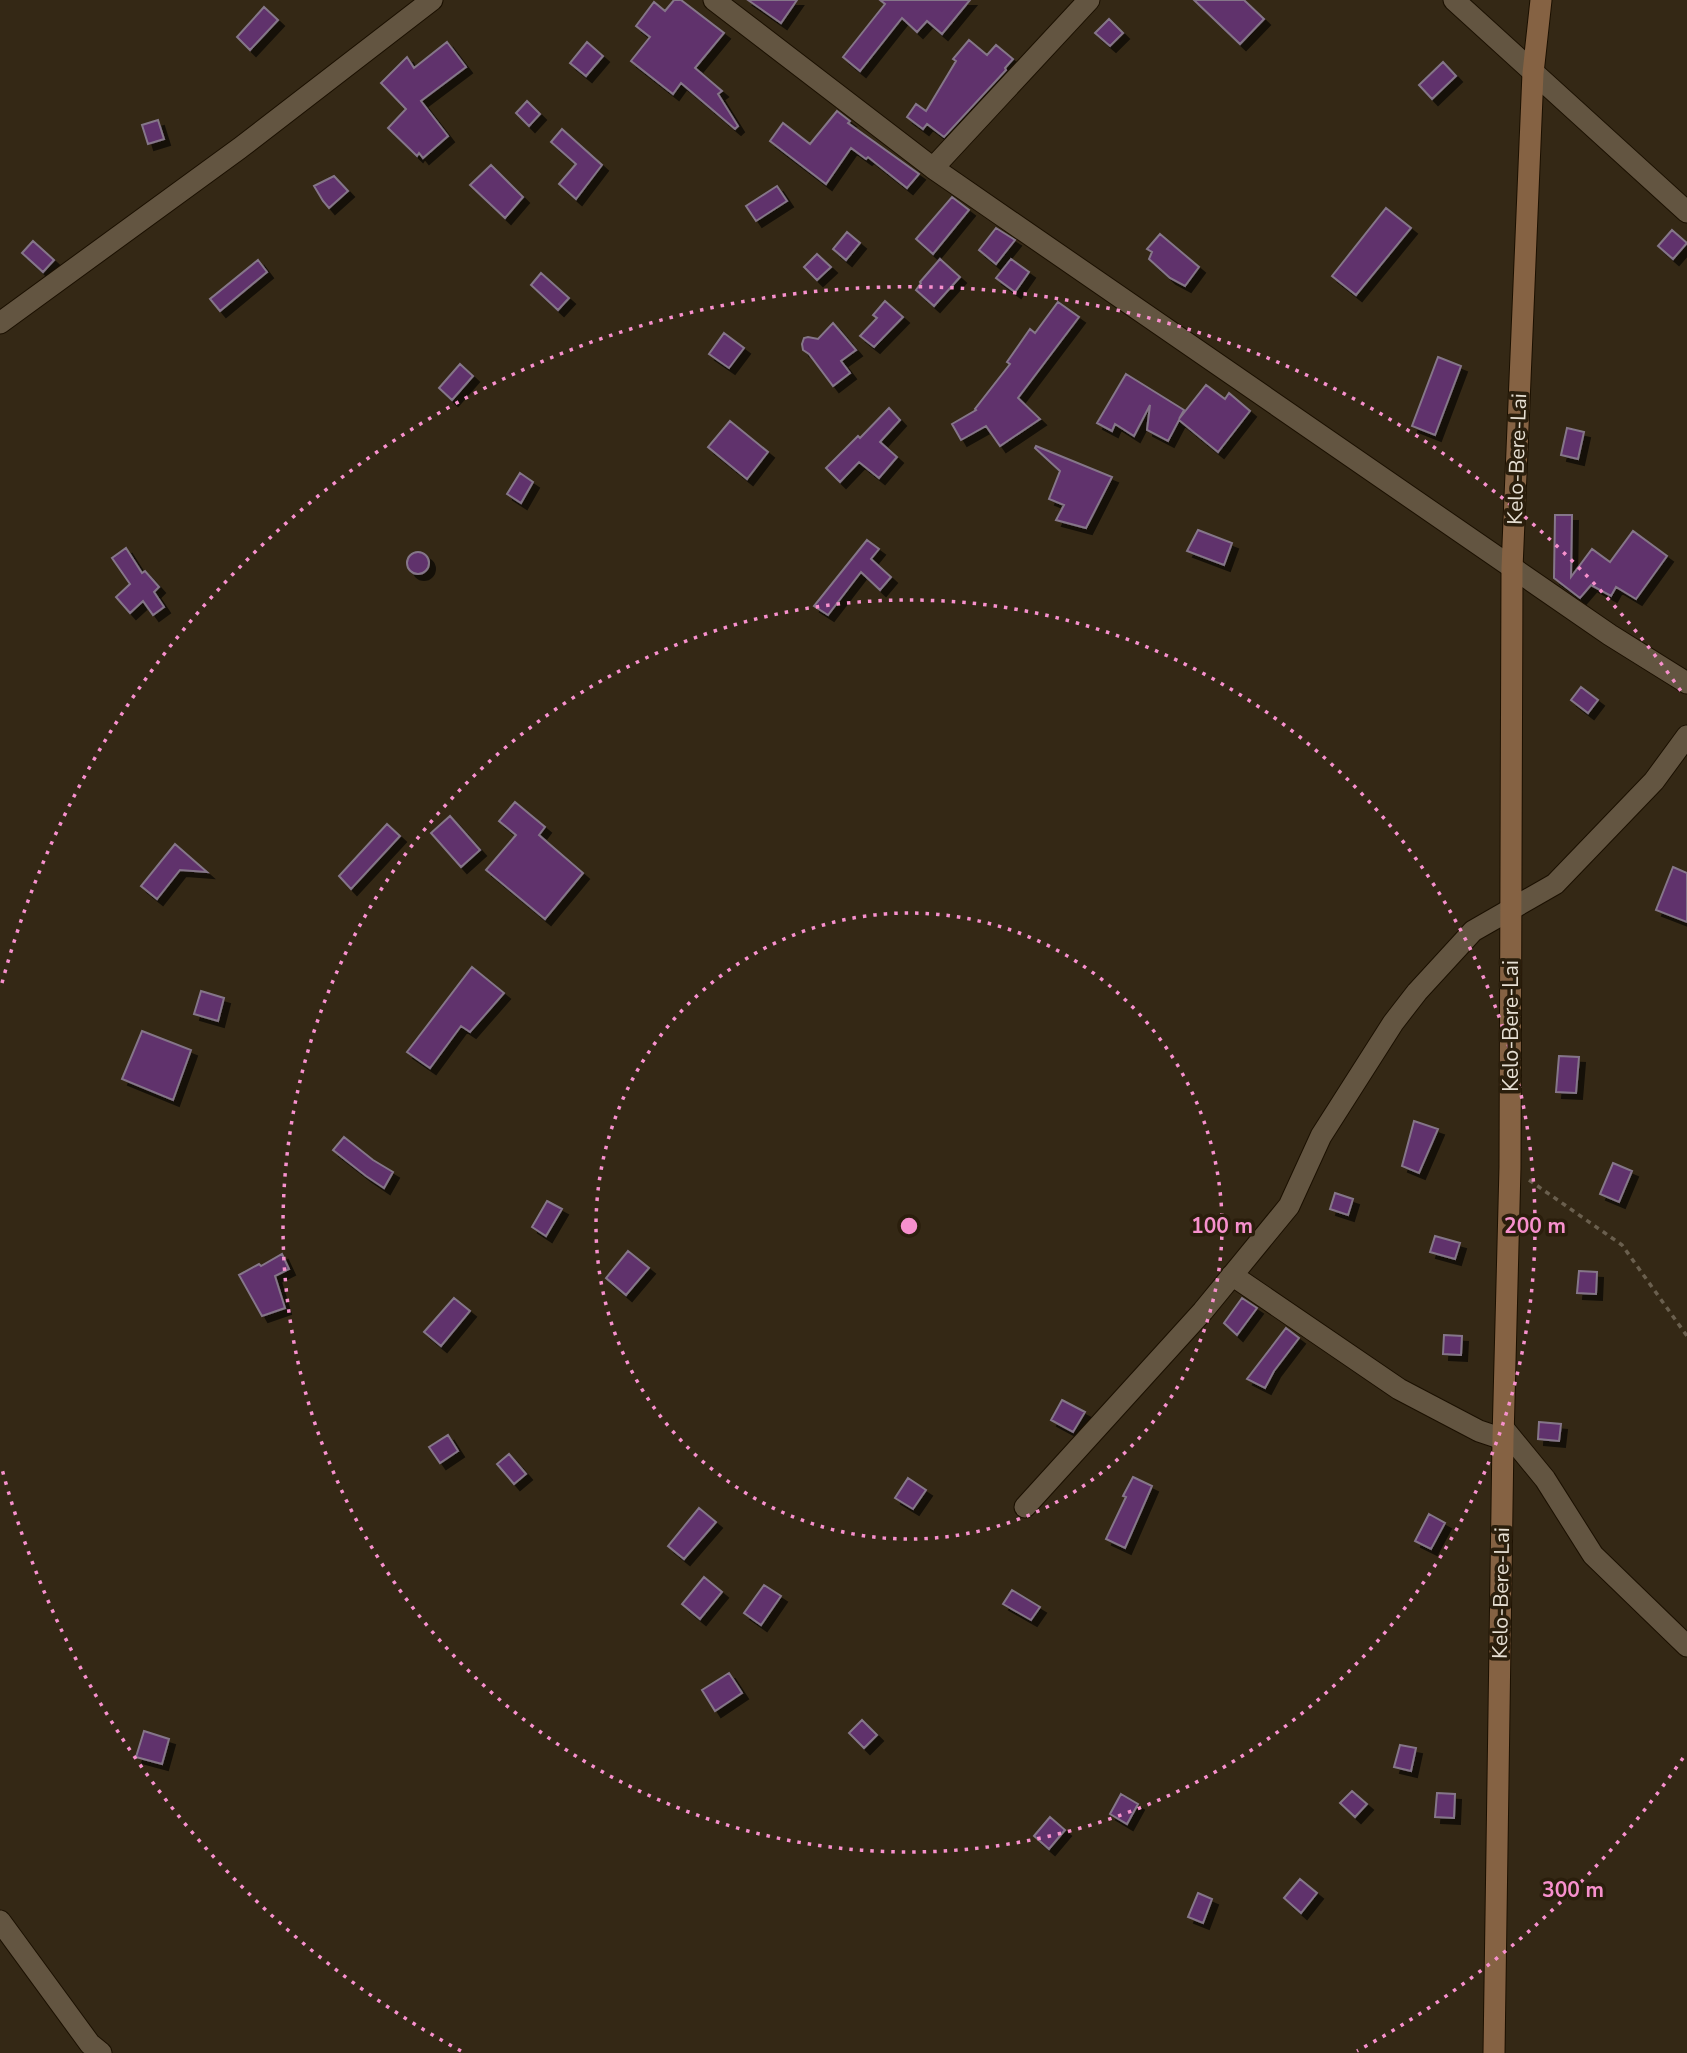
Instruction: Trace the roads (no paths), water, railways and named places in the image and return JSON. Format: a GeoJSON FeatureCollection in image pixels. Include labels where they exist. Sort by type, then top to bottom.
{"type":"FeatureCollection","features":[{"type":"Feature","properties":{"kind":"main road","name":"Kelo-Bere-Lai"},"geometry":{"type":"LineString","coordinates":[[1494,2053],[1510,1167],[1512,568],[1533,73],[1541,0]]}},
{"type":"Feature","properties":{"kind":"street"},"geometry":{"type":"LineString","coordinates":[[0,323],[240,148],[432,0]]}},
{"type":"Feature","properties":{"kind":"street"},"geometry":{"type":"LineString","coordinates":[[714,0],[933,168],[1610,635],[1687,683]]}},
{"type":"Feature","properties":{"kind":"street"},"geometry":{"type":"LineString","coordinates":[[933,168],[1089,0]]}},
{"type":"Feature","properties":{"kind":"street"},"geometry":{"type":"LineString","coordinates":[[1454,0],[1687,212]]}},
{"type":"Feature","properties":{"kind":"street"},"geometry":{"type":"LineString","coordinates":[[1025,1507],[1203,1311],[1289,1206],[1321,1136],[1393,1023],[1416,992],[1473,931],[1555,884],[1654,781],[1687,736]]}},
{"type":"Feature","properties":{"kind":"street"},"geometry":{"type":"LineString","coordinates":[[1232,1275],[1399,1389],[1479,1431],[1504,1434],[1545,1479],[1593,1555],[1687,1646]]}},
{"type":"Feature","properties":{"kind":"street"},"geometry":{"type":"LineString","coordinates":[[0,1921],[90,2044],[101,2053]]}}]}
